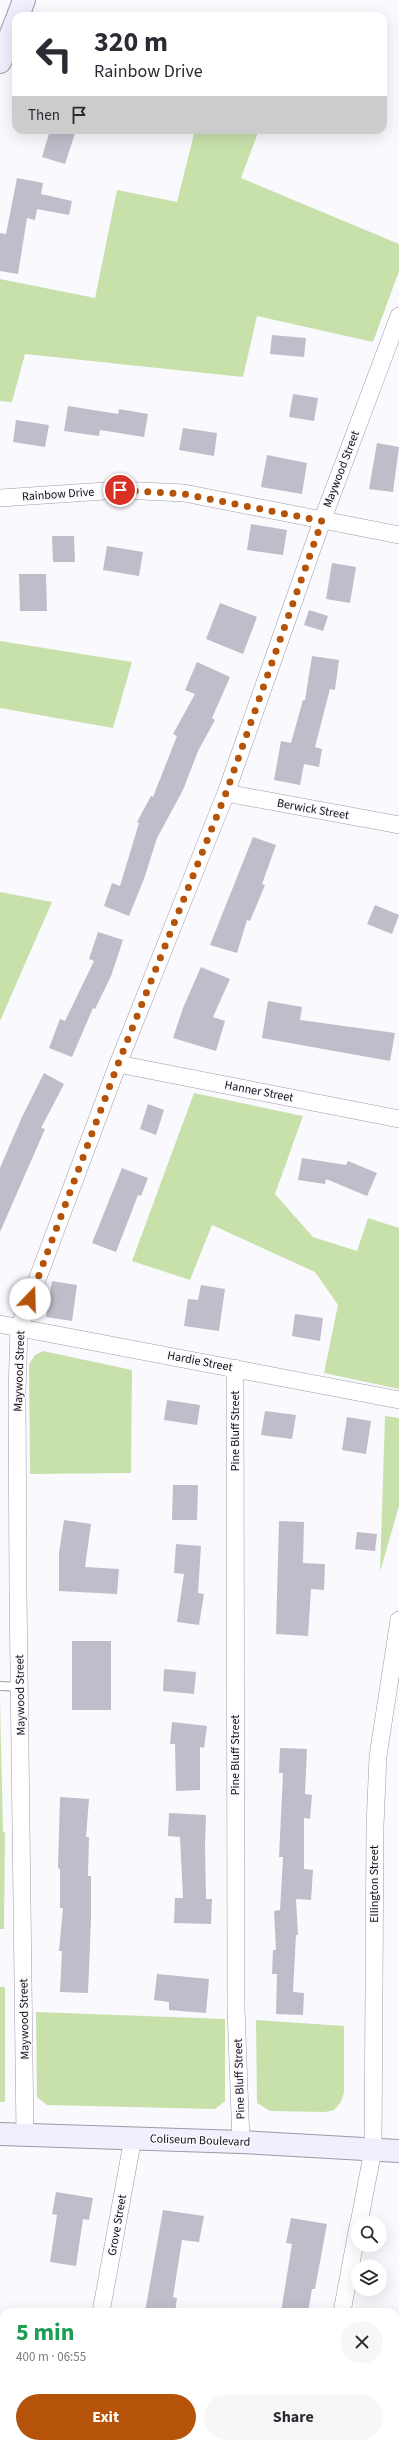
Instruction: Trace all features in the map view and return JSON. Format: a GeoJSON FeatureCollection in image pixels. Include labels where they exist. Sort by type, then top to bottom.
{"type":"FeatureCollection","features":[{"type":"Feature","properties":{"kind":"main road"},"geometry":{"type":"LineString","coordinates":[[20,12],[24,0]]}},
{"type":"Feature","properties":{"kind":"main road"},"geometry":{"type":"LineString","coordinates":[[0,62],[12,31]]}},
{"type":"Feature","properties":{"kind":"main road","name":"Coliseum Boulevard"},"geometry":{"type":"LineString","coordinates":[[0,2134],[241,2142],[399,2151]]}},
{"type":"Feature","properties":{"kind":"street","name":"Maywood Street"},"geometry":{"type":"LineString","coordinates":[[25,2135],[17,1391],[19,1328],[118,1064],[226,793],[322,521],[399,316]]}},
{"type":"Feature","properties":{"kind":"street","name":"Rainbow Drive"},"geometry":{"type":"LineString","coordinates":[[0,498],[120,490],[184,494],[399,535]]}},
{"type":"Feature","properties":{"kind":"street","name":"Berwick Street"},"geometry":{"type":"LineString","coordinates":[[226,793],[399,825]]}},
{"type":"Feature","properties":{"kind":"street","name":"Hanner Street"},"geometry":{"type":"LineString","coordinates":[[118,1064],[399,1119]]}},
{"type":"Feature","properties":{"kind":"street","name":"Hardie Street"},"geometry":{"type":"LineString","coordinates":[[0,1324],[399,1400]]}},
{"type":"Feature","properties":{"kind":"street","name":"Pine Bluff Street"},"geometry":{"type":"LineString","coordinates":[[235,1368],[236,2000],[241,2142]]}},
{"type":"Feature","properties":{"kind":"street","name":"Ellington Street"},"geometry":{"type":"LineString","coordinates":[[360,2216],[373,2150],[375,1826],[378,1756],[396,1651],[399,1620]]}},
{"type":"Feature","properties":{"kind":"street","name":"Grove Street"},"geometry":{"type":"LineString","coordinates":[[102,2308],[133,2138]]}},
{"type":"Feature","properties":{"kind":"street"},"geometry":{"type":"LineString","coordinates":[[343,2308],[353,2252]]}},
{"type":"Feature","properties":{"kind":"lane"},"geometry":{"type":"LineString","coordinates":[[0,1686],[20,1687]]}},
{"type":"Feature","properties":{"kind":"green space"},"geometry":{"type":"Polygon","coordinates":[[[194,134],[258,134],[241,178],[399,244],[399,271],[373,342],[257,316],[243,377],[25,354],[12,402],[0,401],[0,279],[95,298],[117,190],[177,202],[194,134]]]}},
{"type":"Feature","properties":{"kind":"green space"},"geometry":{"type":"Polygon","coordinates":[[[0,641],[132,662],[113,728],[0,708],[0,641]]]}},
{"type":"Feature","properties":{"kind":"green space"},"geometry":{"type":"Polygon","coordinates":[[[0,892],[52,902],[0,1021],[0,892]]]}},
{"type":"Feature","properties":{"kind":"green space"},"geometry":{"type":"Polygon","coordinates":[[[194,1093],[303,1116],[275,1194],[313,1237],[357,1251],[368,1218],[399,1228],[399,1389],[324,1373],[338,1305],[315,1272],[212,1225],[190,1280],[132,1261],[194,1093]]]}},
{"type":"Feature","properties":{"kind":"green space"},"geometry":{"type":"Polygon","coordinates":[[[43,1351],[132,1370],[131,1473],[30,1474],[29,1364],[35,1355],[43,1351]]]}},
{"type":"Feature","properties":{"kind":"green space"},"geometry":{"type":"Polygon","coordinates":[[[385,1416],[399,1418],[399,1506],[380,1572],[385,1416]]]}},
{"type":"Feature","properties":{"kind":"green space"},"geometry":{"type":"Polygon","coordinates":[[[0,1700],[3,1832],[5,1832],[4,1929],[0,1929],[0,1700]]]}},
{"type":"Feature","properties":{"kind":"green space"},"geometry":{"type":"Polygon","coordinates":[[[0,1987],[5,1987],[5,2102],[0,2102],[0,1987]]]}},
{"type":"Feature","properties":{"kind":"green space"},"geometry":{"type":"Polygon","coordinates":[[[36,2012],[225,2019],[225,2101],[215,2109],[47,2105],[37,2097],[36,2012]]]}},
{"type":"Feature","properties":{"kind":"green space"},"geometry":{"type":"Polygon","coordinates":[[[256,2020],[344,2026],[344,2092],[341,2102],[334,2110],[325,2112],[270,2111],[257,2103],[256,2020]]]}},
{"type":"Feature","properties":{"kind":"building"},"geometry":{"type":"Polygon","coordinates":[[[49,134],[75,134],[65,164],[42,157],[49,134]]]}},
{"type":"Feature","properties":{"kind":"building"},"geometry":{"type":"Polygon","coordinates":[[[17,178],[43,183],[41,194],[72,201],[69,215],[37,209],[35,220],[27,218],[18,274],[0,271],[0,233],[6,234],[17,178]]]}},
{"type":"Feature","properties":{"kind":"building"},"geometry":{"type":"Polygon","coordinates":[[[272,335],[306,338],[304,357],[270,354],[272,335]]]}},
{"type":"Feature","properties":{"kind":"building"},"geometry":{"type":"Polygon","coordinates":[[[293,394],[318,398],[314,421],[289,417],[293,394]]]}},
{"type":"Feature","properties":{"kind":"building"},"geometry":{"type":"Polygon","coordinates":[[[68,406],[118,414],[119,409],[148,414],[144,437],[100,430],[99,436],[64,431],[68,406]]]}},
{"type":"Feature","properties":{"kind":"building"},"geometry":{"type":"Polygon","coordinates":[[[16,420],[49,425],[45,447],[13,442],[16,420]]]}},
{"type":"Feature","properties":{"kind":"building"},"geometry":{"type":"Polygon","coordinates":[[[183,428],[217,433],[214,456],[179,450],[183,428]]]}},
{"type":"Feature","properties":{"kind":"building"},"geometry":{"type":"Polygon","coordinates":[[[377,443],[399,447],[393,492],[369,489],[377,443]]]}},
{"type":"Feature","properties":{"kind":"building"},"geometry":{"type":"Polygon","coordinates":[[[267,455],[307,463],[302,494],[261,487],[267,455]]]}},
{"type":"Feature","properties":{"kind":"building"},"geometry":{"type":"Polygon","coordinates":[[[251,524],[287,530],[283,555],[247,550],[251,524]]]}},
{"type":"Feature","properties":{"kind":"building"},"geometry":{"type":"Polygon","coordinates":[[[52,536],[74,536],[75,562],[53,562],[52,536]]]}},
{"type":"Feature","properties":{"kind":"building"},"geometry":{"type":"Polygon","coordinates":[[[107,546],[143,552],[139,576],[103,570],[107,546]]]}},
{"type":"Feature","properties":{"kind":"building"},"geometry":{"type":"Polygon","coordinates":[[[332,563],[356,567],[350,603],[326,599],[332,563]]]}},
{"type":"Feature","properties":{"kind":"building"},"geometry":{"type":"Polygon","coordinates":[[[19,574],[46,574],[47,611],[20,611],[19,574]]]}},
{"type":"Feature","properties":{"kind":"building"},"geometry":{"type":"Polygon","coordinates":[[[220,603],[257,617],[243,654],[206,639],[220,603]]]}},
{"type":"Feature","properties":{"kind":"building"},"geometry":{"type":"Polygon","coordinates":[[[309,610],[328,616],[323,631],[304,625],[309,610]]]}},
{"type":"Feature","properties":{"kind":"building"},"geometry":{"type":"Polygon","coordinates":[[[312,656],[339,660],[335,690],[330,689],[315,747],[322,749],[319,767],[304,764],[300,785],[274,780],[281,741],[291,743],[303,700],[305,700],[312,656]]]}},
{"type":"Feature","properties":{"kind":"building"},"geometry":{"type":"Polygon","coordinates":[[[197,662],[230,677],[212,718],[215,720],[198,751],[183,790],[157,838],[144,879],[129,916],[104,906],[112,883],[120,886],[139,823],[137,822],[151,796],[153,797],[177,736],[173,734],[195,694],[185,690],[197,662]]]}},
{"type":"Feature","properties":{"kind":"building"},"geometry":{"type":"Polygon","coordinates":[[[253,837],[276,845],[262,884],[265,885],[250,921],[247,920],[237,953],[210,945],[253,837]]]}},
{"type":"Feature","properties":{"kind":"building"},"geometry":{"type":"Polygon","coordinates":[[[375,905],[399,915],[392,934],[367,924],[375,905]]]}},
{"type":"Feature","properties":{"kind":"building"},"geometry":{"type":"Polygon","coordinates":[[[98,932],[123,940],[111,976],[95,1009],[93,1008],[72,1057],[49,1048],[60,1019],[65,1021],[94,961],[89,959],[98,932]]]}},
{"type":"Feature","properties":{"kind":"building"},"geometry":{"type":"Polygon","coordinates":[[[201,967],[230,979],[213,1017],[225,1021],[216,1051],[173,1038],[183,1008],[201,967]]]}},
{"type":"Feature","properties":{"kind":"building"},"geometry":{"type":"Polygon","coordinates":[[[268,1001],[302,1007],[300,1020],[395,1033],[390,1061],[262,1038],[268,1001]]]}},
{"type":"Feature","properties":{"kind":"building"},"geometry":{"type":"Polygon","coordinates":[[[44,1073],[64,1084],[41,1128],[45,1129],[0,1232],[0,1168],[22,1117],[44,1073]]]}},
{"type":"Feature","properties":{"kind":"building"},"geometry":{"type":"Polygon","coordinates":[[[148,1104],[164,1110],[156,1135],[140,1129],[148,1104]]]}},
{"type":"Feature","properties":{"kind":"building"},"geometry":{"type":"Polygon","coordinates":[[[302,1158],[346,1165],[348,1161],[377,1173],[367,1196],[326,1179],[325,1184],[298,1180],[302,1158]]]}},
{"type":"Feature","properties":{"kind":"building"},"geometry":{"type":"Polygon","coordinates":[[[122,1168],[148,1178],[141,1196],[138,1195],[116,1252],[92,1243],[122,1168]]]}},
{"type":"Feature","properties":{"kind":"building"},"geometry":{"type":"Polygon","coordinates":[[[52,1281],[77,1285],[72,1321],[46,1317],[52,1281]]]}},
{"type":"Feature","properties":{"kind":"building"},"geometry":{"type":"Polygon","coordinates":[[[201,1285],[225,1289],[219,1331],[184,1326],[188,1299],[198,1300],[201,1285]]]}},
{"type":"Feature","properties":{"kind":"building"},"geometry":{"type":"Polygon","coordinates":[[[295,1314],[323,1318],[320,1341],[292,1336],[295,1314]]]}},
{"type":"Feature","properties":{"kind":"building"},"geometry":{"type":"Polygon","coordinates":[[[167,1400],[200,1405],[197,1425],[164,1420],[167,1400]]]}},
{"type":"Feature","properties":{"kind":"building"},"geometry":{"type":"Polygon","coordinates":[[[265,1411],[296,1415],[292,1439],[261,1435],[265,1411]]]}},
{"type":"Feature","properties":{"kind":"building"},"geometry":{"type":"Polygon","coordinates":[[[347,1417],[371,1421],[366,1454],[342,1450],[347,1417]]]}},
{"type":"Feature","properties":{"kind":"building"},"geometry":{"type":"Polygon","coordinates":[[[173,1485],[198,1485],[197,1520],[172,1520],[173,1485]]]}},
{"type":"Feature","properties":{"kind":"building"},"geometry":{"type":"Polygon","coordinates":[[[64,1520],[91,1524],[85,1567],[119,1569],[117,1594],[59,1591],[59,1553],[64,1520]]]}},
{"type":"Feature","properties":{"kind":"building"},"geometry":{"type":"Polygon","coordinates":[[[279,1521],[304,1522],[303,1563],[325,1564],[324,1590],[311,1589],[308,1636],[276,1634],[279,1521]]]}},
{"type":"Feature","properties":{"kind":"building"},"geometry":{"type":"Polygon","coordinates":[[[357,1532],[377,1534],[375,1551],[355,1549],[357,1532]]]}},
{"type":"Feature","properties":{"kind":"building"},"geometry":{"type":"Polygon","coordinates":[[[176,1544],[201,1546],[198,1593],[204,1594],[199,1625],[177,1622],[184,1574],[174,1573],[176,1544]]]}},
{"type":"Feature","properties":{"kind":"building"},"geometry":{"type":"Polygon","coordinates":[[[72,1641],[111,1641],[111,1710],[72,1710],[72,1641]]]}},
{"type":"Feature","properties":{"kind":"building"},"geometry":{"type":"Polygon","coordinates":[[[164,1669],[196,1672],[194,1694],[163,1691],[164,1669]]]}},
{"type":"Feature","properties":{"kind":"building"},"geometry":{"type":"Polygon","coordinates":[[[172,1722],[207,1726],[204,1748],[200,1747],[200,1790],[176,1791],[175,1744],[170,1744],[172,1722]]]}},
{"type":"Feature","properties":{"kind":"building"},"geometry":{"type":"Polygon","coordinates":[[[280,1748],[307,1749],[305,1794],[312,1795],[310,1819],[304,1818],[304,1869],[313,1870],[311,1900],[296,1899],[298,1935],[296,1935],[293,1992],[304,1993],[303,2015],[276,2014],[277,1974],[272,1974],[273,1950],[276,1950],[274,1911],[280,1910],[283,1857],[279,1857],[283,1773],[279,1773],[280,1748]]]}},
{"type":"Feature","properties":{"kind":"building"},"geometry":{"type":"Polygon","coordinates":[[[60,1797],[89,1799],[86,1837],[89,1837],[88,1876],[91,1876],[88,1993],[60,1992],[62,1951],[59,1951],[63,1908],[60,1908],[60,1869],[58,1868],[60,1797]]]}},
{"type":"Feature","properties":{"kind":"building"},"geometry":{"type":"Polygon","coordinates":[[[169,1813],[206,1815],[206,1899],[212,1899],[211,1924],[174,1923],[175,1898],[183,1898],[180,1837],[168,1836],[169,1813]]]}},
{"type":"Feature","properties":{"kind":"building"},"geometry":{"type":"Polygon","coordinates":[[[157,1974],[209,1979],[206,2013],[169,2010],[169,2002],[154,2000],[157,1974]]]}},
{"type":"Feature","properties":{"kind":"building"},"geometry":{"type":"Polygon","coordinates":[[[56,2192],[93,2198],[89,2220],[83,2219],[76,2266],[50,2262],[57,2215],[52,2214],[56,2192]]]}},
{"type":"Feature","properties":{"kind":"building"},"geometry":{"type":"Polygon","coordinates":[[[163,2210],[204,2216],[199,2242],[182,2240],[173,2297],[177,2298],[176,2308],[146,2308],[163,2210]]]}},
{"type":"Feature","properties":{"kind":"building"},"geometry":{"type":"Polygon","coordinates":[[[291,2218],[327,2224],[315,2289],[312,2289],[309,2308],[282,2308],[292,2244],[286,2243],[291,2218]]]}},
{"type":"Feature","properties":{"kind":"route"},"geometry":{"type":"LineString","coordinates":[[30,1299],[118,1064],[226,793],[322,521],[184,494],[120,490]]}}]}
